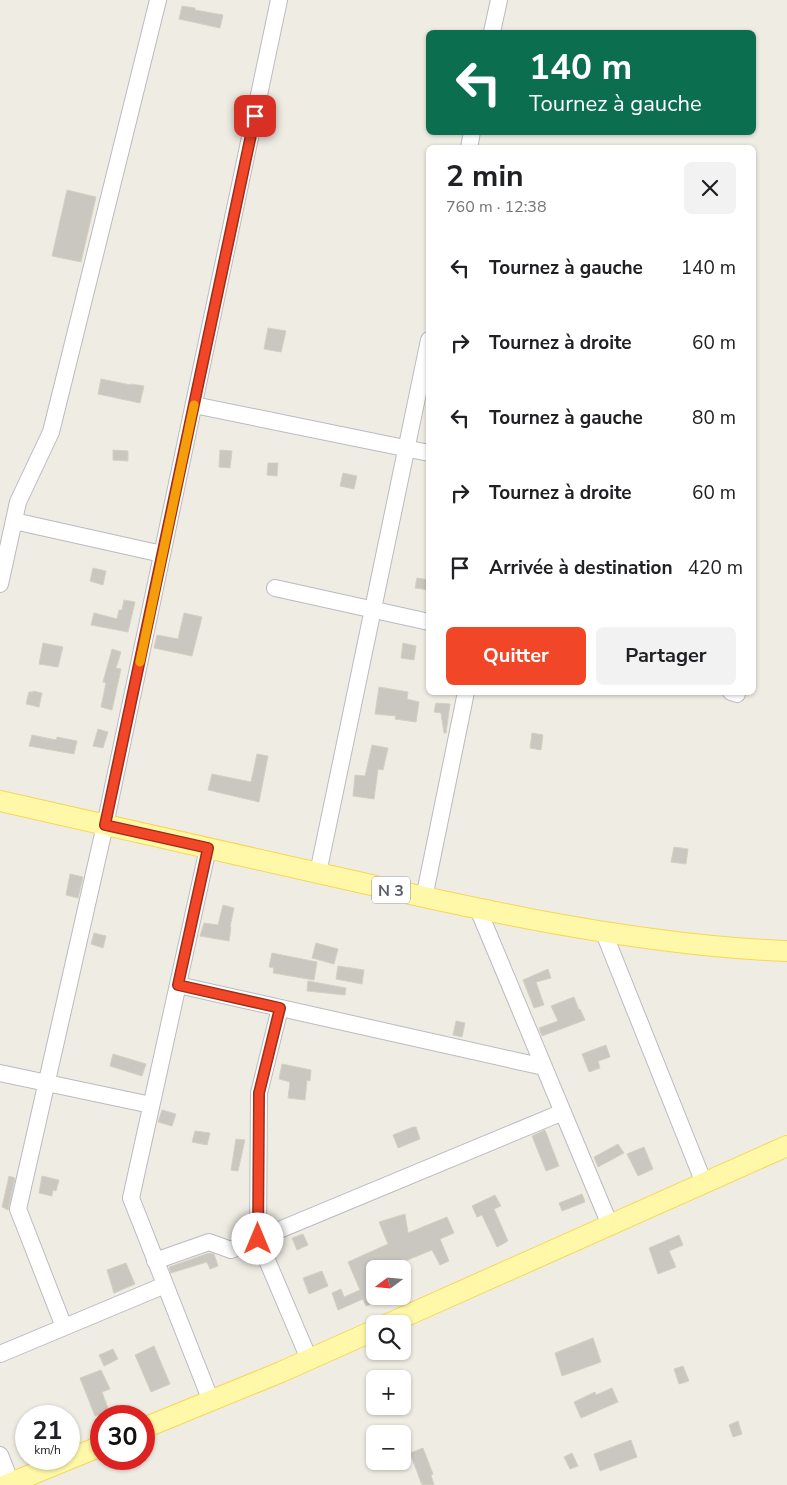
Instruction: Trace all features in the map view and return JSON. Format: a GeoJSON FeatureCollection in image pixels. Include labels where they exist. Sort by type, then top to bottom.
{"type":"FeatureCollection","features":[{"type":"Feature","properties":{"kind":"main road","name":"N 3"},"geometry":{"type":"LineString","coordinates":[[0,801],[478,909],[604,933],[664,942],[787,951]]}},
{"type":"Feature","properties":{"kind":"main road"},"geometry":{"type":"LineString","coordinates":[[408,1315],[787,1146]]}},
{"type":"Feature","properties":{"kind":"main road"},"geometry":{"type":"LineString","coordinates":[[155,1424],[366,1334]]}},
{"type":"Feature","properties":{"kind":"main road"},"geometry":{"type":"LineString","coordinates":[[8,1484],[90,1450]]}},
{"type":"Feature","properties":{"kind":"street"},"geometry":{"type":"LineString","coordinates":[[0,584],[18,502],[51,432],[158,0]]}},
{"type":"Feature","properties":{"kind":"street"},"geometry":{"type":"LineString","coordinates":[[64,1328],[18,1209],[105,825],[280,0]]}},
{"type":"Feature","properties":{"kind":"street"},"geometry":{"type":"LineString","coordinates":[[492,30],[499,0]]}},
{"type":"Feature","properties":{"kind":"street"},"geometry":{"type":"LineString","coordinates":[[318,873],[426,354]]}},
{"type":"Feature","properties":{"kind":"street"},"geometry":{"type":"LineString","coordinates":[[194,405],[426,452]]}},
{"type":"Feature","properties":{"kind":"street"},"geometry":{"type":"LineString","coordinates":[[14,521],[162,554]]}},
{"type":"Feature","properties":{"kind":"street"},"geometry":{"type":"LineString","coordinates":[[275,588],[373,608],[426,621]]}},
{"type":"Feature","properties":{"kind":"street"},"geometry":{"type":"LineString","coordinates":[[424,898],[465,695]]}},
{"type":"Feature","properties":{"kind":"street"},"geometry":{"type":"LineString","coordinates":[[208,848],[131,1198],[210,1401]]}},
{"type":"Feature","properties":{"kind":"street"},"geometry":{"type":"LineString","coordinates":[[478,909],[610,1224]]}},
{"type":"Feature","properties":{"kind":"street"},"geometry":{"type":"LineString","coordinates":[[604,933],[704,1183]]}},
{"type":"Feature","properties":{"kind":"street"},"geometry":{"type":"LineString","coordinates":[[178,985],[544,1067]]}},
{"type":"Feature","properties":{"kind":"street"},"geometry":{"type":"LineString","coordinates":[[280,1008],[259,1093],[258,1239],[309,1359]]}},
{"type":"Feature","properties":{"kind":"street"},"geometry":{"type":"LineString","coordinates":[[0,1072],[151,1105]]}},
{"type":"Feature","properties":{"kind":"street"},"geometry":{"type":"LineString","coordinates":[[156,1261],[209,1242],[231,1250],[563,1112]]}},
{"type":"Feature","properties":{"kind":"street"},"geometry":{"type":"LineString","coordinates":[[0,1354],[165,1285]]}},
{"type":"Feature","properties":{"kind":"street"},"geometry":{"type":"LineString","coordinates":[[0,1455],[8,1484]]}},
{"type":"Feature","properties":{"kind":"building"},"geometry":{"type":"Polygon","coordinates":[[[182,6],[223,15],[220,28],[179,19],[182,6]]]}},
{"type":"Feature","properties":{"kind":"building"},"geometry":{"type":"Polygon","coordinates":[[[67,190],[96,197],[81,262],[52,256],[67,190]]]}},
{"type":"Feature","properties":{"kind":"building"},"geometry":{"type":"Polygon","coordinates":[[[268,328],[286,331],[281,352],[264,349],[268,328]]]}},
{"type":"Feature","properties":{"kind":"building"},"geometry":{"type":"Polygon","coordinates":[[[101,379],[144,386],[140,403],[98,394],[101,379]]]}},
{"type":"Feature","properties":{"kind":"building"},"geometry":{"type":"Polygon","coordinates":[[[113,450],[128,451],[128,461],[113,460],[113,450]]]}},
{"type":"Feature","properties":{"kind":"building"},"geometry":{"type":"Polygon","coordinates":[[[220,450],[232,451],[230,468],[219,467],[220,450]]]}},
{"type":"Feature","properties":{"kind":"building"},"geometry":{"type":"Polygon","coordinates":[[[268,463],[278,463],[277,476],[267,475],[268,463]]]}},
{"type":"Feature","properties":{"kind":"building"},"geometry":{"type":"Polygon","coordinates":[[[343,473],[357,476],[354,489],[340,486],[343,473]]]}},
{"type":"Feature","properties":{"kind":"building"},"geometry":{"type":"Polygon","coordinates":[[[93,568],[106,571],[103,585],[90,581],[93,568]]]}},
{"type":"Feature","properties":{"kind":"building"},"geometry":{"type":"Polygon","coordinates":[[[417,578],[426,580],[426,590],[415,588],[417,578]]]}},
{"type":"Feature","properties":{"kind":"building"},"geometry":{"type":"Polygon","coordinates":[[[124,600],[135,602],[128,632],[91,625],[94,613],[117,619],[119,610],[122,610],[124,600]]]}},
{"type":"Feature","properties":{"kind":"building"},"geometry":{"type":"Polygon","coordinates":[[[184,613],[202,617],[192,656],[154,648],[157,635],[178,639],[184,613]]]}},
{"type":"Feature","properties":{"kind":"building"},"geometry":{"type":"Polygon","coordinates":[[[43,643],[63,647],[58,667],[39,664],[43,643]]]}},
{"type":"Feature","properties":{"kind":"building"},"geometry":{"type":"Polygon","coordinates":[[[403,643],[416,646],[414,660],[401,658],[403,643]]]}},
{"type":"Feature","properties":{"kind":"building"},"geometry":{"type":"Polygon","coordinates":[[[112,649],[121,652],[116,668],[121,669],[112,710],[101,707],[106,683],[103,682],[112,649]]]}},
{"type":"Feature","properties":{"kind":"building"},"geometry":{"type":"Polygon","coordinates":[[[379,687],[408,692],[407,699],[419,702],[416,722],[395,719],[396,716],[375,714],[379,687]]]}},
{"type":"Feature","properties":{"kind":"building"},"geometry":{"type":"Polygon","coordinates":[[[29,692],[42,693],[39,707],[26,704],[29,692]]]}},
{"type":"Feature","properties":{"kind":"building"},"geometry":{"type":"Polygon","coordinates":[[[436,703],[450,704],[446,733],[444,733],[441,713],[434,712],[436,703]]]}},
{"type":"Feature","properties":{"kind":"building"},"geometry":{"type":"Polygon","coordinates":[[[98,729],[108,732],[103,748],[93,746],[98,729]]]}},
{"type":"Feature","properties":{"kind":"building"},"geometry":{"type":"Polygon","coordinates":[[[532,733],[543,735],[541,750],[530,748],[532,733]]]}},
{"type":"Feature","properties":{"kind":"building"},"geometry":{"type":"Polygon","coordinates":[[[32,735],[56,740],[57,737],[77,741],[74,754],[29,746],[32,735]]]}},
{"type":"Feature","properties":{"kind":"building"},"geometry":{"type":"Polygon","coordinates":[[[372,745],[388,748],[383,770],[378,769],[374,799],[353,796],[355,775],[365,776],[372,745]]]}},
{"type":"Feature","properties":{"kind":"building"},"geometry":{"type":"Polygon","coordinates":[[[257,754],[268,756],[259,802],[208,790],[212,774],[251,782],[257,754]]]}},
{"type":"Feature","properties":{"kind":"building"},"geometry":{"type":"Polygon","coordinates":[[[674,847],[688,849],[686,864],[671,862],[674,847]]]}},
{"type":"Feature","properties":{"kind":"building"},"geometry":{"type":"Polygon","coordinates":[[[70,874],[83,877],[78,898],[66,895],[70,874]]]}},
{"type":"Feature","properties":{"kind":"building"},"geometry":{"type":"Polygon","coordinates":[[[223,905],[234,908],[229,941],[200,936],[204,923],[218,925],[223,905]]]}},
{"type":"Feature","properties":{"kind":"building"},"geometry":{"type":"Polygon","coordinates":[[[94,933],[106,936],[103,948],[91,944],[94,933]]]}},
{"type":"Feature","properties":{"kind":"building"},"geometry":{"type":"Polygon","coordinates":[[[316,943],[338,949],[334,964],[312,958],[316,943]]]}},
{"type":"Feature","properties":{"kind":"building"},"geometry":{"type":"Polygon","coordinates":[[[272,953],[317,962],[314,980],[273,973],[274,968],[269,967],[272,953]]]}},
{"type":"Feature","properties":{"kind":"building"},"geometry":{"type":"Polygon","coordinates":[[[338,966],[364,970],[362,984],[336,979],[338,966]]]}},
{"type":"Feature","properties":{"kind":"building"},"geometry":{"type":"Polygon","coordinates":[[[548,969],[551,978],[536,982],[544,1005],[534,1008],[523,980],[548,969]]]}},
{"type":"Feature","properties":{"kind":"building"},"geometry":{"type":"Polygon","coordinates":[[[308,981],[346,988],[345,995],[307,991],[308,981]]]}},
{"type":"Feature","properties":{"kind":"building"},"geometry":{"type":"Polygon","coordinates":[[[574,997],[585,1020],[542,1036],[539,1028],[558,1021],[551,1006],[574,997]]]}},
{"type":"Feature","properties":{"kind":"building"},"geometry":{"type":"Polygon","coordinates":[[[456,1021],[465,1023],[462,1037],[453,1035],[456,1021]]]}},
{"type":"Feature","properties":{"kind":"building"},"geometry":{"type":"Polygon","coordinates":[[[606,1045],[610,1057],[598,1061],[600,1068],[589,1072],[582,1054],[606,1045]]]}},
{"type":"Feature","properties":{"kind":"building"},"geometry":{"type":"Polygon","coordinates":[[[113,1054],[146,1064],[142,1076],[110,1066],[113,1054]]]}},
{"type":"Feature","properties":{"kind":"building"},"geometry":{"type":"Polygon","coordinates":[[[282,1064],[311,1070],[310,1081],[307,1080],[305,1100],[288,1098],[290,1082],[279,1079],[282,1064]]]}},
{"type":"Feature","properties":{"kind":"building"},"geometry":{"type":"Polygon","coordinates":[[[162,1110],[176,1114],[172,1126],[158,1122],[162,1110]]]}},
{"type":"Feature","properties":{"kind":"building"},"geometry":{"type":"Polygon","coordinates":[[[416,1127],[420,1139],[398,1148],[393,1135],[416,1127]]]}},
{"type":"Feature","properties":{"kind":"building"},"geometry":{"type":"Polygon","coordinates":[[[545,1130],[559,1166],[546,1171],[532,1136],[545,1130]]]}},
{"type":"Feature","properties":{"kind":"building"},"geometry":{"type":"Polygon","coordinates":[[[195,1131],[210,1133],[207,1145],[192,1142],[195,1131]]]}},
{"type":"Feature","properties":{"kind":"building"},"geometry":{"type":"Polygon","coordinates":[[[236,1139],[245,1140],[238,1171],[231,1170],[236,1139]]]}},
{"type":"Feature","properties":{"kind":"building"},"geometry":{"type":"Polygon","coordinates":[[[618,1144],[624,1153],[598,1167],[594,1157],[618,1144]]]}},
{"type":"Feature","properties":{"kind":"building"},"geometry":{"type":"Polygon","coordinates":[[[644,1147],[653,1169],[638,1176],[627,1154],[644,1147]]]}},
{"type":"Feature","properties":{"kind":"building"},"geometry":{"type":"Polygon","coordinates":[[[9,1176],[15,1178],[8,1210],[2,1207],[9,1176]]]}},
{"type":"Feature","properties":{"kind":"building"},"geometry":{"type":"Polygon","coordinates":[[[42,1176],[59,1180],[56,1191],[53,1190],[52,1196],[39,1193],[42,1176]]]}},
{"type":"Feature","properties":{"kind":"building"},"geometry":{"type":"Polygon","coordinates":[[[582,1194],[585,1202],[562,1211],[559,1203],[582,1194]]]}},
{"type":"Feature","properties":{"kind":"building"},"geometry":{"type":"Polygon","coordinates":[[[495,1195],[501,1206],[494,1209],[508,1241],[497,1247],[482,1215],[477,1217],[472,1206],[495,1195]]]}},
{"type":"Feature","properties":{"kind":"building"},"geometry":{"type":"Polygon","coordinates":[[[405,1214],[408,1233],[447,1217],[454,1233],[440,1239],[449,1261],[440,1265],[432,1250],[407,1260],[366,1260],[366,1305],[369,1305],[366,1306],[363,1299],[338,1310],[332,1293],[341,1289],[344,1297],[360,1290],[348,1262],[388,1244],[379,1222],[405,1214]]]}},
{"type":"Feature","properties":{"kind":"building"},"geometry":{"type":"Polygon","coordinates":[[[303,1234],[308,1245],[297,1250],[292,1238],[303,1234]]]}},
{"type":"Feature","properties":{"kind":"building"},"geometry":{"type":"Polygon","coordinates":[[[679,1235],[683,1245],[669,1251],[676,1267],[658,1274],[649,1248],[679,1235]]]}},
{"type":"Feature","properties":{"kind":"building"},"geometry":{"type":"Polygon","coordinates":[[[209,1253],[214,1254],[218,1266],[210,1269],[207,1262],[171,1273],[169,1267],[209,1253]]]}},
{"type":"Feature","properties":{"kind":"building"},"geometry":{"type":"Polygon","coordinates":[[[126,1263],[135,1284],[114,1293],[107,1270],[126,1263]]]}},
{"type":"Feature","properties":{"kind":"building"},"geometry":{"type":"Polygon","coordinates":[[[322,1271],[328,1286],[309,1294],[303,1278],[322,1271]]]}},
{"type":"Feature","properties":{"kind":"building"},"geometry":{"type":"Polygon","coordinates":[[[593,1338],[601,1362],[562,1376],[555,1353],[593,1338]]]}},
{"type":"Feature","properties":{"kind":"building"},"geometry":{"type":"Polygon","coordinates":[[[154,1346],[170,1384],[151,1392],[135,1355],[154,1346]]]}},
{"type":"Feature","properties":{"kind":"building"},"geometry":{"type":"Polygon","coordinates":[[[113,1349],[118,1359],[104,1366],[99,1355],[113,1349]]]}},
{"type":"Feature","properties":{"kind":"building"},"geometry":{"type":"Polygon","coordinates":[[[683,1366],[689,1381],[679,1384],[674,1369],[683,1366]]]}},
{"type":"Feature","properties":{"kind":"building"},"geometry":{"type":"Polygon","coordinates":[[[101,1370],[110,1389],[102,1392],[107,1405],[91,1405],[80,1378],[101,1370]]]}},
{"type":"Feature","properties":{"kind":"building"},"geometry":{"type":"Polygon","coordinates":[[[612,1388],[618,1402],[581,1418],[574,1402],[595,1392],[596,1395],[612,1388]]]}},
{"type":"Feature","properties":{"kind":"building"},"geometry":{"type":"Polygon","coordinates":[[[738,1421],[742,1434],[733,1437],[729,1425],[738,1421]]]}},
{"type":"Feature","properties":{"kind":"building"},"geometry":{"type":"Polygon","coordinates":[[[631,1440],[637,1457],[600,1471],[594,1454],[631,1440]]]}},
{"type":"Feature","properties":{"kind":"building"},"geometry":{"type":"Polygon","coordinates":[[[423,1448],[433,1474],[431,1475],[434,1485],[422,1485],[411,1453],[423,1448]]]}},
{"type":"Feature","properties":{"kind":"building"},"geometry":{"type":"Polygon","coordinates":[[[572,1453],[578,1466],[570,1469],[564,1457],[572,1453]]]}},
{"type":"Feature","properties":{"kind":"slow traffic"},"geometry":{"type":"LineString","coordinates":[[140,662],[194,405]]}},
{"type":"Feature","properties":{"kind":"route"},"geometry":{"type":"LineString","coordinates":[[255,116],[105,825],[208,848],[178,985],[280,1008],[259,1093],[258,1239]]}}]}
